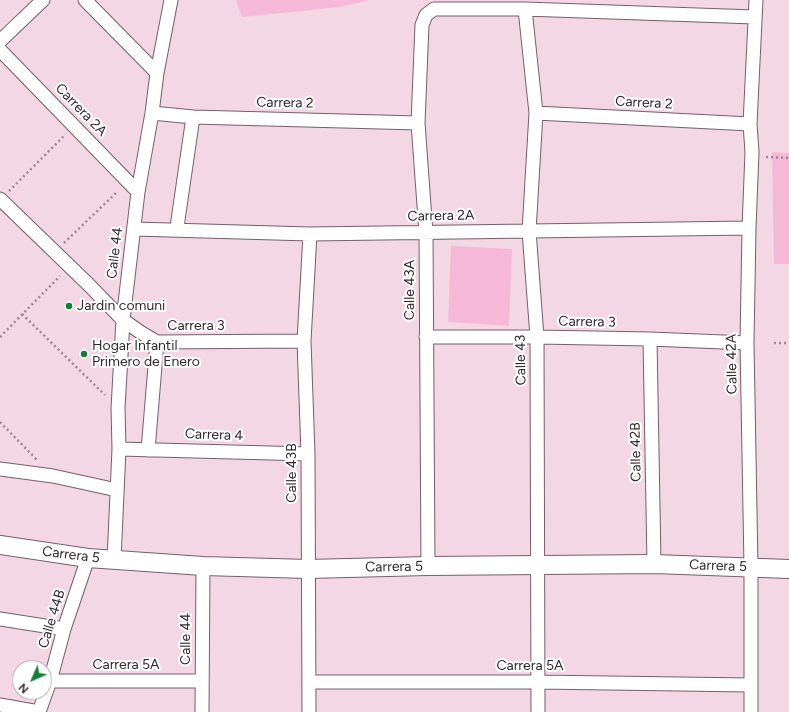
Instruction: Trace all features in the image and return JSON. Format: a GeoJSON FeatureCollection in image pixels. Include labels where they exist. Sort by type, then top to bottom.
{"type":"FeatureCollection","features":[{"type":"Feature","properties":{"kind":"street"},"geometry":{"type":"LineString","coordinates":[[0,41],[43,0]]}},
{"type":"Feature","properties":{"kind":"street"},"geometry":{"type":"LineString","coordinates":[[85,0],[157,73]]}},
{"type":"Feature","properties":{"kind":"street","name":"Calle 44"},"geometry":{"type":"LineString","coordinates":[[114,560],[119,450],[118,408],[123,320],[138,192],[152,113],[157,73],[171,0]]}},
{"type":"Feature","properties":{"kind":"street","name":"Calle 42A"},"geometry":{"type":"LineString","coordinates":[[751,712],[751,567],[747,343],[748,228],[752,163],[750,124],[756,0]]}},
{"type":"Feature","properties":{"kind":"street","name":"Calle 43A"},"geometry":{"type":"LineString","coordinates":[[428,566],[426,233],[418,123],[422,25],[426,15],[434,9],[525,9]]}},
{"type":"Feature","properties":{"kind":"street"},"geometry":{"type":"LineString","coordinates":[[525,9],[755,17]]}},
{"type":"Feature","properties":{"kind":"street","name":"Calle 43"},"geometry":{"type":"LineString","coordinates":[[525,9],[536,113],[529,231],[537,336],[538,712]]}},
{"type":"Feature","properties":{"kind":"street","name":"Carrera 2A"},"geometry":{"type":"LineString","coordinates":[[0,50],[138,192]]}},
{"type":"Feature","properties":{"kind":"street","name":"Carrera 2"},"geometry":{"type":"LineString","coordinates":[[152,113],[193,117],[418,123]]}},
{"type":"Feature","properties":{"kind":"street","name":"Carrera 2"},"geometry":{"type":"LineString","coordinates":[[536,113],[750,124]]}},
{"type":"Feature","properties":{"kind":"street"},"geometry":{"type":"LineString","coordinates":[[177,230],[193,117]]}},
{"type":"Feature","properties":{"kind":"street","name":"Carrera 3"},"geometry":{"type":"LineString","coordinates":[[4,197],[69,266],[123,320],[158,342],[304,341]]}},
{"type":"Feature","properties":{"kind":"street","name":"Carrera 2A"},"geometry":{"type":"LineString","coordinates":[[134,229],[310,234],[748,228]]}},
{"type":"Feature","properties":{"kind":"street","name":"Calle 43B"},"geometry":{"type":"LineString","coordinates":[[309,712],[308,454],[304,341],[310,234]]}},
{"type":"Feature","properties":{"kind":"street","name":"Carrera 3"},"geometry":{"type":"LineString","coordinates":[[426,337],[537,336],[747,343]]}},
{"type":"Feature","properties":{"kind":"street","name":"Calle 42B"},"geometry":{"type":"LineString","coordinates":[[650,339],[654,564]]}},
{"type":"Feature","properties":{"kind":"street"},"geometry":{"type":"LineString","coordinates":[[148,450],[158,342]]}},
{"type":"Feature","properties":{"kind":"street","name":"Carrera 4"},"geometry":{"type":"LineString","coordinates":[[119,450],[308,454]]}},
{"type":"Feature","properties":{"kind":"street"},"geometry":{"type":"LineString","coordinates":[[0,469],[53,476],[117,490]]}},
{"type":"Feature","properties":{"kind":"street","name":"Carrera 5"},"geometry":{"type":"LineString","coordinates":[[0,545],[88,558],[202,566],[308,569],[538,564],[654,564],[789,569]]}},
{"type":"Feature","properties":{"kind":"street","name":"Calle 44B"},"geometry":{"type":"LineString","coordinates":[[52,674],[64,629],[88,558]]}},
{"type":"Feature","properties":{"kind":"street","name":"Calle 44"},"geometry":{"type":"LineString","coordinates":[[202,566],[202,712]]}},
{"type":"Feature","properties":{"kind":"street"},"geometry":{"type":"LineString","coordinates":[[0,619],[64,629]]}},
{"type":"Feature","properties":{"kind":"street","name":"Carrera 5A"},"geometry":{"type":"LineString","coordinates":[[52,681],[202,681]]}},
{"type":"Feature","properties":{"kind":"street","name":"Carrera 5A"},"geometry":{"type":"LineString","coordinates":[[309,682],[538,682],[750,686]]}},
{"type":"Feature","properties":{"kind":"street","name":"Calle 44B"},"geometry":{"type":"LineString","coordinates":[[39,712],[43,700]]}},
{"type":"Feature","properties":{"kind":"street"},"geometry":{"type":"LineString","coordinates":[[0,705],[39,712]]}},
{"type":"Feature","properties":{"kind":"path"},"geometry":{"type":"LineString","coordinates":[[4,197],[74,126]]}},
{"type":"Feature","properties":{"kind":"path"},"geometry":{"type":"LineString","coordinates":[[752,163],[764,157],[789,158]]}},
{"type":"Feature","properties":{"kind":"path"},"geometry":{"type":"LineString","coordinates":[[62,244],[128,181]]}},
{"type":"Feature","properties":{"kind":"path"},"geometry":{"type":"LineString","coordinates":[[4,197],[5,186]]}},
{"type":"Feature","properties":{"kind":"path"},"geometry":{"type":"LineString","coordinates":[[0,337],[69,266]]}},
{"type":"Feature","properties":{"kind":"path"},"geometry":{"type":"LineString","coordinates":[[22,314],[118,408]]}},
{"type":"Feature","properties":{"kind":"path"},"geometry":{"type":"LineString","coordinates":[[774,344],[789,343]]}},
{"type":"Feature","properties":{"kind":"path"},"geometry":{"type":"LineString","coordinates":[[0,422],[53,476]]}},
{"type":"Feature","properties":{"kind":"shaded area"},"geometry":{"type":"Polygon","coordinates":[[[236,0],[370,0],[340,7],[242,17],[236,0]]]}},
{"type":"Feature","properties":{"kind":"shaded area"},"geometry":{"type":"Polygon","coordinates":[[[772,152],[789,153],[789,264],[774,264],[772,152]]]}},
{"type":"Feature","properties":{"kind":"shaded area"},"geometry":{"type":"Polygon","coordinates":[[[451,246],[512,249],[509,326],[448,322],[451,246]]]}},
{"type":"Feature","properties":{"kind":"place","name":"Jardin comuni"},"geometry":{"type":"Point","coordinates":[69,306]}},
{"type":"Feature","properties":{"kind":"place","name":"Hogar Infantil Primero de Enero"},"geometry":{"type":"Point","coordinates":[84,354]}}]}
